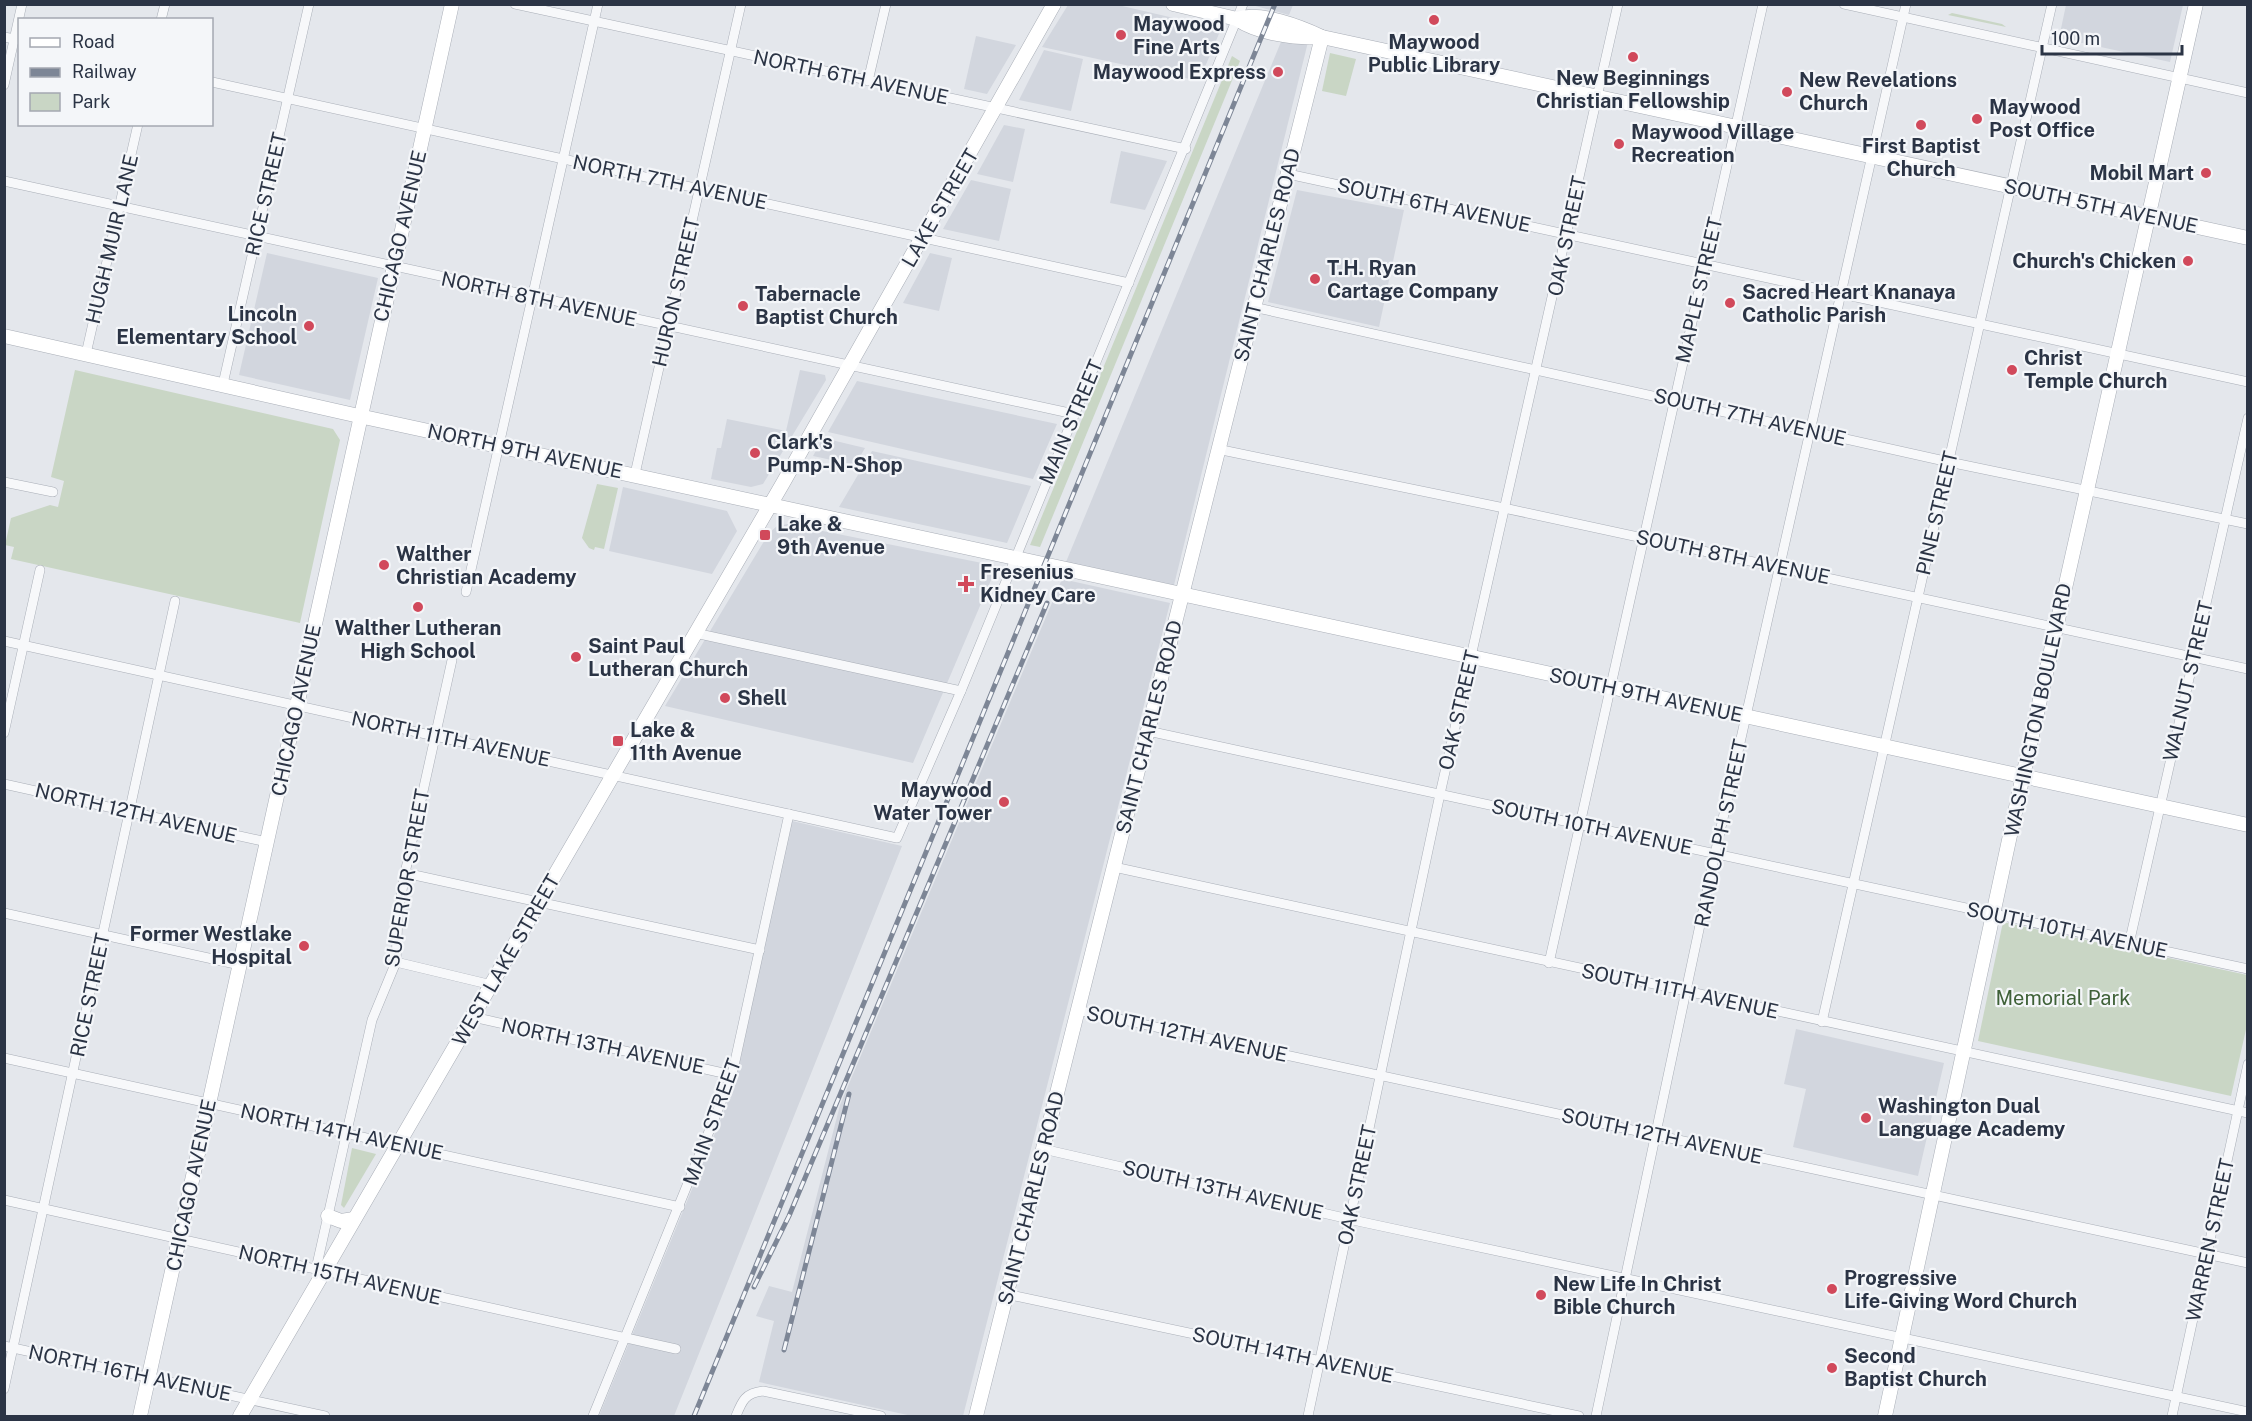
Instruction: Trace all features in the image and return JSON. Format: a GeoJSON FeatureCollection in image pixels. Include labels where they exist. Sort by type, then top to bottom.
{"type":"FeatureCollection","features":[{"type":"Feature","properties":{"kind":"street","name":"RICE STREET"},"geometry":{"type":"LineString","coordinates":[[223,384],[309,4]]}},
{"type":"Feature","properties":{"kind":"street","name":"CHICAGO AVENUE"},"geometry":{"type":"LineString","coordinates":[[140,1416],[359,416],[452,4]]}},
{"type":"Feature","properties":{"kind":"street","name":"NORTH 6TH AVENUE"},"geometry":{"type":"LineString","coordinates":[[516,4],[1186,149]]}},
{"type":"Feature","properties":{"kind":"street"},"geometry":{"type":"LineString","coordinates":[[466,592],[598,4]]}},
{"type":"Feature","properties":{"kind":"street","name":"HURON STREET"},"geometry":{"type":"LineString","coordinates":[[635,474],[741,4]]}},
{"type":"Feature","properties":{"kind":"street"},"geometry":{"type":"LineString","coordinates":[[868,81],[886,4]]}},
{"type":"Feature","properties":{"kind":"street","name":"LAKE STREET"},"geometry":{"type":"LineString","coordinates":[[770,504],[1054,4]]}},
{"type":"Feature","properties":{"kind":"street","name":"SOUTH 5TH AVENUE"},"geometry":{"type":"LineString","coordinates":[[1173,4],[1237,19],[1249,15],[1266,24],[1304,28],[1322,37],[2247,238]]}},
{"type":"Feature","properties":{"kind":"street","name":"MAIN STREET"},"geometry":{"type":"LineString","coordinates":[[897,838],[961,692],[1014,557],[1186,149],[1243,4]]}},
{"type":"Feature","properties":{"kind":"street","name":"OAK STREET"},"geometry":{"type":"LineString","coordinates":[[1308,1416],[1440,794],[1504,508],[1538,369],[1618,4]]}},
{"type":"Feature","properties":{"kind":"street","name":"MAPLE STREET"},"geometry":{"type":"LineString","coordinates":[[1549,963],[1763,4]]}},
{"type":"Feature","properties":{"kind":"street"},"geometry":{"type":"LineString","coordinates":[[1844,4],[2247,93]]}},
{"type":"Feature","properties":{"kind":"street","name":"RANDOLPH STREET"},"geometry":{"type":"LineString","coordinates":[[1596,1416],[1715,854],[1906,4]]}},
{"type":"Feature","properties":{"kind":"street","name":"PINE STREET"},"geometry":{"type":"LineString","coordinates":[[1822,1022],[2052,4]]}},
{"type":"Feature","properties":{"kind":"street","name":"WASHINGTON BOULEVARD"},"geometry":{"type":"LineString","coordinates":[[1885,1416],[2023,776],[2196,4]]}},
{"type":"Feature","properties":{"kind":"street"},"geometry":{"type":"LineString","coordinates":[[4,85],[18,20]]}},
{"type":"Feature","properties":{"kind":"street","name":"SAINT CHARLES ROAD"},"geometry":{"type":"LineString","coordinates":[[976,1416],[1322,37]]}},
{"type":"Feature","properties":{"kind":"street","name":"NORTH 7TH AVENUE"},"geometry":{"type":"LineString","coordinates":[[213,82],[1129,283]]}},
{"type":"Feature","properties":{"kind":"street","name":"HUGH MUIR LANE"},"geometry":{"type":"LineString","coordinates":[[86,354],[138,126]]}},
{"type":"Feature","properties":{"kind":"street","name":"SOUTH 6TH AVENUE"},"geometry":{"type":"LineString","coordinates":[[1288,174],[2247,382]]}},
{"type":"Feature","properties":{"kind":"street","name":"NORTH 8TH AVENUE"},"geometry":{"type":"LineString","coordinates":[[4,181],[1074,414]]}},
{"type":"Feature","properties":{"kind":"street","name":"SOUTH 7TH AVENUE"},"geometry":{"type":"LineString","coordinates":[[1253,307],[1948,462],[2247,524]]}},
{"type":"Feature","properties":{"kind":"street","name":"NORTH 9TH AVENUE"},"geometry":{"type":"LineString","coordinates":[[4,336],[359,416],[499,444],[1045,564]]}},
{"type":"Feature","properties":{"kind":"street","name":"WALNUT STREET"},"geometry":{"type":"LineString","coordinates":[[2129,944],[2247,418]]}},
{"type":"Feature","properties":{"kind":"street","name":"SOUTH 8TH AVENUE"},"geometry":{"type":"LineString","coordinates":[[1217,449],[1504,508],[2247,669]]}},
{"type":"Feature","properties":{"kind":"street"},"geometry":{"type":"LineString","coordinates":[[4,482],[53,492]]}},
{"type":"Feature","properties":{"kind":"street","name":"WEST LAKE STREET"},"geometry":{"type":"LineString","coordinates":[[240,1416],[319,1270],[354,1220],[770,504]]}},
{"type":"Feature","properties":{"kind":"street","name":"SOUTH 9TH AVENUE"},"geometry":{"type":"LineString","coordinates":[[1045,564],[2247,825]]}},
{"type":"Feature","properties":{"kind":"street"},"geometry":{"type":"LineString","coordinates":[[4,734],[40,570]]}},
{"type":"Feature","properties":{"kind":"street","name":"RICE STREET"},"geometry":{"type":"LineString","coordinates":[[4,1389],[9,1347],[44,1209],[175,601]]}},
{"type":"Feature","properties":{"kind":"street"},"geometry":{"type":"LineString","coordinates":[[695,633],[961,692]]}},
{"type":"Feature","properties":{"kind":"street","name":"NORTH 11TH AVENUE"},"geometry":{"type":"LineString","coordinates":[[4,641],[897,838]]}},
{"type":"Feature","properties":{"kind":"street","name":"SUPERIOR STREET"},"geometry":{"type":"LineString","coordinates":[[319,1270],[328,1216],[372,1020],[396,962],[398,914],[405,873],[452,660]]}},
{"type":"Feature","properties":{"kind":"street","name":"SOUTH 10TH AVENUE"},"geometry":{"type":"LineString","coordinates":[[1148,731],[2247,969]]}},
{"type":"Feature","properties":{"kind":"street","name":"NORTH 12TH AVENUE"},"geometry":{"type":"LineString","coordinates":[[4,784],[267,842]]}},
{"type":"Feature","properties":{"kind":"street","name":"MAIN STREET"},"geometry":{"type":"LineString","coordinates":[[594,1416],[732,1074],[789,814]]}},
{"type":"Feature","properties":{"kind":"street","name":"SOUTH 11TH AVENUE"},"geometry":{"type":"LineString","coordinates":[[1114,867],[2242,1112]]}},
{"type":"Feature","properties":{"kind":"street"},"geometry":{"type":"LineString","coordinates":[[405,873],[760,950]]}},
{"type":"Feature","properties":{"kind":"street"},"geometry":{"type":"LineString","coordinates":[[4,913],[240,965]]}},
{"type":"Feature","properties":{"kind":"street"},"geometry":{"type":"LineString","coordinates":[[396,962],[492,985]]}},
{"type":"Feature","properties":{"kind":"street","name":"SOUTH 12TH AVENUE"},"geometry":{"type":"LineString","coordinates":[[1077,1010],[2247,1263]]}},
{"type":"Feature","properties":{"kind":"street","name":"NORTH 13TH AVENUE"},"geometry":{"type":"LineString","coordinates":[[473,1017],[732,1074]]}},
{"type":"Feature","properties":{"kind":"street","name":"NORTH 14TH AVENUE"},"geometry":{"type":"LineString","coordinates":[[4,1058],[680,1207]]}},
{"type":"Feature","properties":{"kind":"street","name":"WARREN STREET"},"geometry":{"type":"LineString","coordinates":[[2172,1416],[2207,1254],[2242,1112],[2247,1064]]}},
{"type":"Feature","properties":{"kind":"street","name":"SOUTH 13TH AVENUE"},"geometry":{"type":"LineString","coordinates":[[1043,1149],[1349,1219],[2247,1412]]}},
{"type":"Feature","properties":{"kind":"street","name":"NORTH 15TH AVENUE"},"geometry":{"type":"LineString","coordinates":[[4,1200],[676,1348]]}},
{"type":"Feature","properties":{"kind":"street"},"geometry":{"type":"LineString","coordinates":[[328,1216],[341,1221],[354,1220]]}},
{"type":"Feature","properties":{"kind":"street","name":"SOUTH 14TH AVENUE"},"geometry":{"type":"LineString","coordinates":[[1006,1294],[1580,1416]]}},
{"type":"Feature","properties":{"kind":"street","name":"NORTH 16TH AVENUE"},"geometry":{"type":"LineString","coordinates":[[9,1347],[325,1416]]}},
{"type":"Feature","properties":{"kind":"street"},"geometry":{"type":"LineString","coordinates":[[736,1416],[743,1400],[751,1393],[762,1391],[880,1416]]}},
{"type":"Feature","properties":{"kind":"shaded area"},"geometry":{"type":"Polygon","coordinates":[[[1293,4],[1289,15],[1252,5],[1293,4]]]}},
{"type":"Feature","properties":{"kind":"shaded area"},"geometry":{"type":"Polygon","coordinates":[[[1068,5],[1118,5],[1221,29],[1199,81],[1042,47],[1068,5]]]}},
{"type":"Feature","properties":{"kind":"shaded area"},"geometry":{"type":"Polygon","coordinates":[[[2066,5],[2183,5],[2170,62],[2059,38],[2066,5]]]}},
{"type":"Feature","properties":{"kind":"shaded area"},"geometry":{"type":"Polygon","coordinates":[[[976,36],[1016,45],[987,94],[964,89],[976,36]]]}},
{"type":"Feature","properties":{"kind":"shaded area"},"geometry":{"type":"Polygon","coordinates":[[[1283,37],[1308,42],[1174,585],[1066,562],[1283,37]]]}},
{"type":"Feature","properties":{"kind":"shaded area"},"geometry":{"type":"Polygon","coordinates":[[[1044,50],[1083,59],[1071,111],[1019,100],[1044,50]]]}},
{"type":"Feature","properties":{"kind":"shaded area"},"geometry":{"type":"Polygon","coordinates":[[[1004,125],[1025,129],[1013,182],[977,174],[1004,125]]]}},
{"type":"Feature","properties":{"kind":"shaded area"},"geometry":{"type":"Polygon","coordinates":[[[1121,151],[1167,161],[1145,210],[1110,203],[1121,151]]]}},
{"type":"Feature","properties":{"kind":"shaded area"},"geometry":{"type":"Polygon","coordinates":[[[971,180],[1011,189],[999,241],[943,229],[971,180]]]}},
{"type":"Feature","properties":{"kind":"shaded area"},"geometry":{"type":"Polygon","coordinates":[[[1297,190],[1404,210],[1379,327],[1268,302],[1297,190]]]}},
{"type":"Feature","properties":{"kind":"shaded area","name":"Lincoln Elementary School"},"geometry":{"type":"Polygon","coordinates":[[[267,253],[378,278],[350,400],[239,375],[267,253]]]}},
{"type":"Feature","properties":{"kind":"shaded area"},"geometry":{"type":"Polygon","coordinates":[[[930,253],[952,258],[939,311],[903,303],[930,253]]]}},
{"type":"Feature","properties":{"kind":"shaded area"},"geometry":{"type":"Polygon","coordinates":[[[800,370],[825,375],[826,380],[763,484],[751,487],[711,479],[717,448],[721,448],[727,419],[786,431],[800,370]]]}},
{"type":"Feature","properties":{"kind":"shaded area"},"geometry":{"type":"Polygon","coordinates":[[[857,381],[1057,424],[1033,479],[828,432],[857,381]]]}},
{"type":"Feature","properties":{"kind":"shaded area"},"geometry":{"type":"Polygon","coordinates":[[[823,438],[865,448],[855,465],[813,456],[823,438]]]}},
{"type":"Feature","properties":{"kind":"shaded area"},"geometry":{"type":"Polygon","coordinates":[[[872,451],[1031,486],[1007,543],[839,507],[872,451]]]}},
{"type":"Feature","properties":{"kind":"shaded area"},"geometry":{"type":"Polygon","coordinates":[[[623,487],[727,511],[737,531],[712,574],[609,551],[623,487]]]}},
{"type":"Feature","properties":{"kind":"shaded area"},"geometry":{"type":"Polygon","coordinates":[[[788,524],[997,566],[913,763],[665,706],[769,533],[777,526],[788,524]]]}},
{"type":"Feature","properties":{"kind":"shaded area"},"geometry":{"type":"Polygon","coordinates":[[[1062,579],[1170,603],[963,1416],[912,1416],[759,1382],[774,1321],[756,1316],[769,1286],[792,1292],[840,1105],[1062,579]]]}},
{"type":"Feature","properties":{"kind":"shaded area"},"geometry":{"type":"Polygon","coordinates":[[[792,821],[902,846],[674,1416],[599,1416],[733,1089],[792,821]]]}},
{"type":"Feature","properties":{"kind":"shaded area","name":"Washington Dual Language Academy"},"geometry":{"type":"Polygon","coordinates":[[[1796,1029],[1944,1063],[1918,1176],[1793,1147],[1806,1089],[1784,1084],[1796,1029]]]}},
{"type":"Feature","properties":{"kind":"green space"},"geometry":{"type":"Polygon","coordinates":[[[1952,13],[2002,24],[2006,27],[1948,15],[1952,13]]]}},
{"type":"Feature","properties":{"kind":"green space"},"geometry":{"type":"Polygon","coordinates":[[[1330,53],[1356,59],[1346,96],[1322,91],[1330,53]]]}},
{"type":"Feature","properties":{"kind":"green space"},"geometry":{"type":"Polygon","coordinates":[[[1232,56],[1240,61],[1040,547],[1030,545],[1232,56]]]}},
{"type":"Feature","properties":{"kind":"green space"},"geometry":{"type":"Polygon","coordinates":[[[75,370],[333,429],[340,440],[300,623],[11,559],[14,547],[5,545],[11,518],[50,505],[58,507],[64,481],[51,477],[75,370]]]}},
{"type":"Feature","properties":{"kind":"green space"},"geometry":{"type":"Polygon","coordinates":[[[597,484],[618,488],[604,549],[595,547],[594,550],[589,548],[582,538],[597,484]]]}},
{"type":"Feature","properties":{"kind":"green space","name":"Memorial Park"},"geometry":{"type":"Polygon","coordinates":[[[2003,922],[2247,975],[2247,1025],[2231,1096],[1978,1041],[2003,922]]]}},
{"type":"Feature","properties":{"kind":"green space"},"geometry":{"type":"Polygon","coordinates":[[[352,1148],[376,1154],[344,1208],[341,1205],[352,1148]]]}},
{"type":"Feature","properties":{"kind":"railway"},"geometry":{"type":"LineString","coordinates":[[694,1416],[1275,4]]}},
{"type":"Feature","properties":{"kind":"railway"},"geometry":{"type":"LineString","coordinates":[[754,1287],[789,1216],[1047,603]]}},
{"type":"Feature","properties":{"kind":"railway"},"geometry":{"type":"LineString","coordinates":[[784,1350],[849,1094]]}},
{"type":"Feature","properties":{"kind":"place","name":"Maywood Public Library"},"geometry":{"type":"Point","coordinates":[1434,20]}},
{"type":"Feature","properties":{"kind":"place","name":"Maywood Fine Arts"},"geometry":{"type":"Point","coordinates":[1121,35]}},
{"type":"Feature","properties":{"kind":"place","name":"New Beginnings Christian Fellowship"},"geometry":{"type":"Point","coordinates":[1633,57]}},
{"type":"Feature","properties":{"kind":"place","name":"Maywood Express"},"geometry":{"type":"Point","coordinates":[1278,72]}},
{"type":"Feature","properties":{"kind":"place","name":"New Revelations Church"},"geometry":{"type":"Point","coordinates":[1787,92]}},
{"type":"Feature","properties":{"kind":"place","name":"Maywood Post Office"},"geometry":{"type":"Point","coordinates":[1977,119]}},
{"type":"Feature","properties":{"kind":"place","name":"First Baptist Church"},"geometry":{"type":"Point","coordinates":[1921,125]}},
{"type":"Feature","properties":{"kind":"place","name":"Maywood Village Recreation"},"geometry":{"type":"Point","coordinates":[1619,144]}},
{"type":"Feature","properties":{"kind":"place","name":"Mobil Mart"},"geometry":{"type":"Point","coordinates":[2206,173]}},
{"type":"Feature","properties":{"kind":"place","name":"Church's Chicken"},"geometry":{"type":"Point","coordinates":[2188,261]}},
{"type":"Feature","properties":{"kind":"place","name":"T.H. Ryan Cartage Company"},"geometry":{"type":"Point","coordinates":[1315,279]}},
{"type":"Feature","properties":{"kind":"place","name":"Sacred Heart Knanaya Catholic Parish"},"geometry":{"type":"Point","coordinates":[1730,303]}},
{"type":"Feature","properties":{"kind":"place","name":"Tabernacle Baptist Church"},"geometry":{"type":"Point","coordinates":[743,306]}},
{"type":"Feature","properties":{"kind":"place","name":"Lincoln Elementary School"},"geometry":{"type":"Point","coordinates":[309,326]}},
{"type":"Feature","properties":{"kind":"place","name":"Christ Temple Church"},"geometry":{"type":"Point","coordinates":[2012,370]}},
{"type":"Feature","properties":{"kind":"place","name":"Clark's Pump-N-Shop"},"geometry":{"type":"Point","coordinates":[755,453]}},
{"type":"Feature","properties":{"kind":"place","name":"Lake & 9th Avenue"},"geometry":{"type":"Point","coordinates":[765,535]}},
{"type":"Feature","properties":{"kind":"place","name":"Walther Christian Academy"},"geometry":{"type":"Point","coordinates":[384,565]}},
{"type":"Feature","properties":{"kind":"place","name":"Fresenius Kidney Care"},"geometry":{"type":"Point","coordinates":[966,584]}},
{"type":"Feature","properties":{"kind":"place","name":"Walther Lutheran High School"},"geometry":{"type":"Point","coordinates":[418,607]}},
{"type":"Feature","properties":{"kind":"place","name":"Saint Paul Lutheran Church"},"geometry":{"type":"Point","coordinates":[576,657]}},
{"type":"Feature","properties":{"kind":"place","name":"Shell"},"geometry":{"type":"Point","coordinates":[725,698]}},
{"type":"Feature","properties":{"kind":"place","name":"Lake & 11th Avenue"},"geometry":{"type":"Point","coordinates":[618,741]}},
{"type":"Feature","properties":{"kind":"place","name":"Maywood Water Tower"},"geometry":{"type":"Point","coordinates":[1004,802]}},
{"type":"Feature","properties":{"kind":"place","name":"Former Westlake Hospital"},"geometry":{"type":"Point","coordinates":[304,946]}},
{"type":"Feature","properties":{"kind":"place","name":"Washington Dual Language Academy"},"geometry":{"type":"Point","coordinates":[1866,1118]}},
{"type":"Feature","properties":{"kind":"place","name":"Progressive Life-Giving Word Church"},"geometry":{"type":"Point","coordinates":[1832,1289]}},
{"type":"Feature","properties":{"kind":"place","name":"New Life In Christ Bible Church"},"geometry":{"type":"Point","coordinates":[1541,1295]}},
{"type":"Feature","properties":{"kind":"place","name":"Second Baptist Church"},"geometry":{"type":"Point","coordinates":[1832,1368]}}]}
